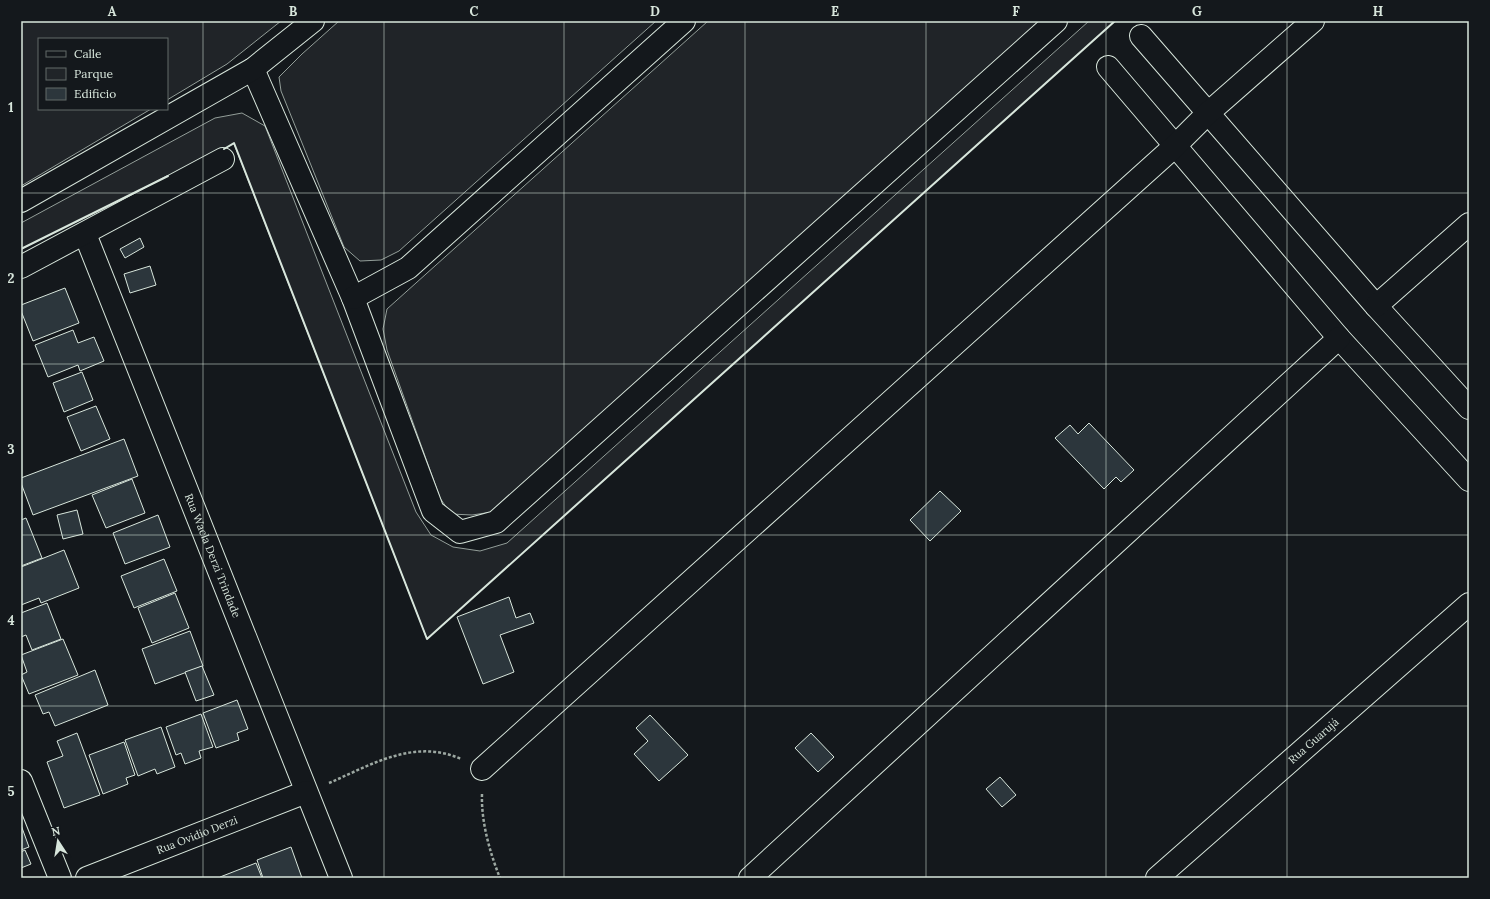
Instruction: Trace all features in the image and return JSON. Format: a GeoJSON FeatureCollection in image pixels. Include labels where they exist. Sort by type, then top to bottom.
{"type":"FeatureCollection","features":[{"type":"Feature","properties":{"kind":"street"},"geometry":{"type":"LineString","coordinates":[[21,201],[253,69],[313,21]]}},
{"type":"Feature","properties":{"kind":"street"},"geometry":{"type":"LineString","coordinates":[[354,298],[408,268],[684,21]]}},
{"type":"Feature","properties":{"kind":"street"},"geometry":{"type":"LineString","coordinates":[[253,69],[354,298],[433,511],[460,532],[496,522],[1056,21]]}},
{"type":"Feature","properties":{"kind":"street"},"geometry":{"type":"LineString","coordinates":[[482,769],[1175,146],[1207,114],[1313,21]]}},
{"type":"Feature","properties":{"kind":"street"},"geometry":{"type":"LineString","coordinates":[[1141,36],[1207,114],[1376,306],[1469,408]]}},
{"type":"Feature","properties":{"kind":"street"},"geometry":{"type":"LineString","coordinates":[[1108,67],[1339,338],[1469,480]]}},
{"type":"Feature","properties":{"kind":"street"},"geometry":{"type":"LineString","coordinates":[[21,266],[85,234],[223,159]]}},
{"type":"Feature","properties":{"kind":"street"},"geometry":{"type":"LineString","coordinates":[[1376,306],[1469,224]]}},
{"type":"Feature","properties":{"kind":"street","name":"Rua Wacla Derzi Trindade"},"geometry":{"type":"LineString","coordinates":[[85,234],[341,878]]}},
{"type":"Feature","properties":{"kind":"street"},"geometry":{"type":"LineString","coordinates":[[750,878],[1339,338]]}},
{"type":"Feature","properties":{"kind":"street","name":"Rua Guarujá"},"geometry":{"type":"LineString","coordinates":[[1157,878],[1469,604]]}},
{"type":"Feature","properties":{"kind":"street"},"geometry":{"type":"LineString","coordinates":[[21,781],[60,878]]}},
{"type":"Feature","properties":{"kind":"street","name":"Rua Ovidio Derzi"},"geometry":{"type":"LineString","coordinates":[[87,878],[306,792]]}},
{"type":"Feature","properties":{"kind":"path"},"geometry":{"type":"LineString","coordinates":[[306,792],[398,753],[427,751],[456,757],[482,769],[481,798],[492,857],[500,878]]}},
{"type":"Feature","properties":{"kind":"green space"},"geometry":{"type":"Polygon","coordinates":[[[21,21],[281,21],[227,64],[168,99],[168,38],[38,38],[38,110],[149,110],[21,186],[21,21]]]}},
{"type":"Feature","properties":{"kind":"green space"},"geometry":{"type":"Polygon","coordinates":[[[339,21],[656,21],[399,251],[381,260],[360,261],[344,247],[281,91],[279,77],[339,21]]]}},
{"type":"Feature","properties":{"kind":"green space"},"geometry":{"type":"Polygon","coordinates":[[[708,21],[1046,21],[492,512],[472,515],[451,514],[440,498],[387,350],[383,329],[387,309],[708,21]]]}},
{"type":"Feature","properties":{"kind":"green space"},"geometry":{"type":"Polygon","coordinates":[[[1089,21],[1115,21],[427,639],[234,144],[21,249],[21,223],[215,118],[242,113],[265,126],[416,512],[431,535],[453,547],[480,551],[507,543],[1089,21]]]}},
{"type":"Feature","properties":{"kind":"building"},"geometry":{"type":"Polygon","coordinates":[[[140,238],[144,247],[125,258],[120,249],[140,238]]]}},
{"type":"Feature","properties":{"kind":"building"},"geometry":{"type":"Polygon","coordinates":[[[150,266],[156,285],[130,293],[124,274],[150,266]]]}},
{"type":"Feature","properties":{"kind":"building"},"geometry":{"type":"Polygon","coordinates":[[[65,288],[79,323],[33,341],[21,311],[21,305],[65,288]]]}},
{"type":"Feature","properties":{"kind":"building"},"geometry":{"type":"Polygon","coordinates":[[[73,330],[78,343],[94,337],[104,361],[80,371],[78,365],[48,377],[35,345],[73,330]]]}},
{"type":"Feature","properties":{"kind":"building"},"geometry":{"type":"Polygon","coordinates":[[[82,372],[93,400],[64,412],[53,383],[82,372]]]}},
{"type":"Feature","properties":{"kind":"building"},"geometry":{"type":"Polygon","coordinates":[[[96,406],[110,439],[81,451],[67,417],[96,406]]]}},
{"type":"Feature","properties":{"kind":"building"},"geometry":{"type":"Polygon","coordinates":[[[1089,423],[1134,470],[1121,482],[1116,477],[1104,489],[1055,438],[1070,425],[1078,434],[1089,423]]]}},
{"type":"Feature","properties":{"kind":"building"},"geometry":{"type":"Polygon","coordinates":[[[124,439],[138,476],[33,515],[21,483],[21,478],[124,439]]]}},
{"type":"Feature","properties":{"kind":"building"},"geometry":{"type":"Polygon","coordinates":[[[132,479],[145,513],[106,528],[92,495],[132,479]]]}},
{"type":"Feature","properties":{"kind":"building"},"geometry":{"type":"Polygon","coordinates":[[[940,491],[961,511],[930,541],[910,520],[940,491]]]}},
{"type":"Feature","properties":{"kind":"building"},"geometry":{"type":"Polygon","coordinates":[[[77,510],[83,534],[63,539],[57,515],[77,510]]]}},
{"type":"Feature","properties":{"kind":"building"},"geometry":{"type":"Polygon","coordinates":[[[158,515],[170,547],[125,564],[113,533],[158,515]]]}},
{"type":"Feature","properties":{"kind":"building"},"geometry":{"type":"Polygon","coordinates":[[[26,518],[42,558],[21,566],[21,520],[26,518]]]}},
{"type":"Feature","properties":{"kind":"building"},"geometry":{"type":"Polygon","coordinates":[[[64,550],[79,588],[41,603],[39,598],[21,605],[21,567],[64,550]]]}},
{"type":"Feature","properties":{"kind":"building"},"geometry":{"type":"Polygon","coordinates":[[[164,559],[177,591],[134,608],[121,576],[164,559]]]}},
{"type":"Feature","properties":{"kind":"building"},"geometry":{"type":"Polygon","coordinates":[[[175,593],[189,628],[152,643],[138,608],[175,593]]]}},
{"type":"Feature","properties":{"kind":"building"},"geometry":{"type":"Polygon","coordinates":[[[509,597],[516,618],[530,613],[534,623],[500,635],[514,672],[483,684],[457,617],[509,597]]]}},
{"type":"Feature","properties":{"kind":"building"},"geometry":{"type":"Polygon","coordinates":[[[47,603],[61,639],[32,650],[26,635],[21,637],[21,613],[47,603]]]}},
{"type":"Feature","properties":{"kind":"building"},"geometry":{"type":"Polygon","coordinates":[[[190,631],[203,666],[155,684],[142,649],[190,631]]]}},
{"type":"Feature","properties":{"kind":"building"},"geometry":{"type":"Polygon","coordinates":[[[63,639],[78,675],[29,694],[21,675],[27,672],[21,655],[63,639]]]}},
{"type":"Feature","properties":{"kind":"building"},"geometry":{"type":"Polygon","coordinates":[[[202,666],[214,695],[196,701],[185,672],[202,666]]]}},
{"type":"Feature","properties":{"kind":"building"},"geometry":{"type":"Polygon","coordinates":[[[95,670],[108,705],[55,726],[49,712],[43,714],[35,695],[95,670]]]}},
{"type":"Feature","properties":{"kind":"building"},"geometry":{"type":"Polygon","coordinates":[[[237,700],[248,729],[237,733],[239,740],[216,748],[203,713],[237,700]]]}},
{"type":"Feature","properties":{"kind":"building"},"geometry":{"type":"Polygon","coordinates":[[[201,714],[213,747],[199,751],[201,758],[185,764],[181,753],[176,755],[166,727],[201,714]]]}},
{"type":"Feature","properties":{"kind":"building"},"geometry":{"type":"Polygon","coordinates":[[[650,715],[688,755],[659,781],[634,754],[648,741],[636,728],[650,715]]]}},
{"type":"Feature","properties":{"kind":"building"},"geometry":{"type":"Polygon","coordinates":[[[161,727],[175,767],[157,774],[155,769],[138,776],[125,740],[161,727]]]}},
{"type":"Feature","properties":{"kind":"building"},"geometry":{"type":"Polygon","coordinates":[[[77,733],[100,795],[64,808],[47,762],[63,756],[57,741],[77,733]]]}},
{"type":"Feature","properties":{"kind":"building"},"geometry":{"type":"Polygon","coordinates":[[[811,733],[834,757],[818,772],[795,748],[811,733]]]}},
{"type":"Feature","properties":{"kind":"building"},"geometry":{"type":"Polygon","coordinates":[[[124,742],[135,775],[126,778],[128,784],[103,794],[89,755],[124,742]]]}},
{"type":"Feature","properties":{"kind":"building"},"geometry":{"type":"Polygon","coordinates":[[[1000,777],[1016,795],[1002,807],[986,789],[1000,777]]]}},
{"type":"Feature","properties":{"kind":"building"},"geometry":{"type":"Polygon","coordinates":[[[21,825],[29,847],[21,850],[21,825]]]}},
{"type":"Feature","properties":{"kind":"building"},"geometry":{"type":"Polygon","coordinates":[[[291,847],[302,878],[263,878],[257,860],[291,847]]]}},
{"type":"Feature","properties":{"kind":"building"},"geometry":{"type":"Polygon","coordinates":[[[25,850],[31,864],[21,868],[21,852],[25,850]]]}},
{"type":"Feature","properties":{"kind":"building"},"geometry":{"type":"Polygon","coordinates":[[[256,863],[262,878],[220,877],[256,863]]]}},
{"type":"Feature","properties":{"kind":"wall"},"geometry":{"type":"LineString","coordinates":[[224,149],[234,143],[427,639],[1115,21]]}},
{"type":"Feature","properties":{"kind":"wall"},"geometry":{"type":"LineString","coordinates":[[21,249],[168,176]]}}]}
